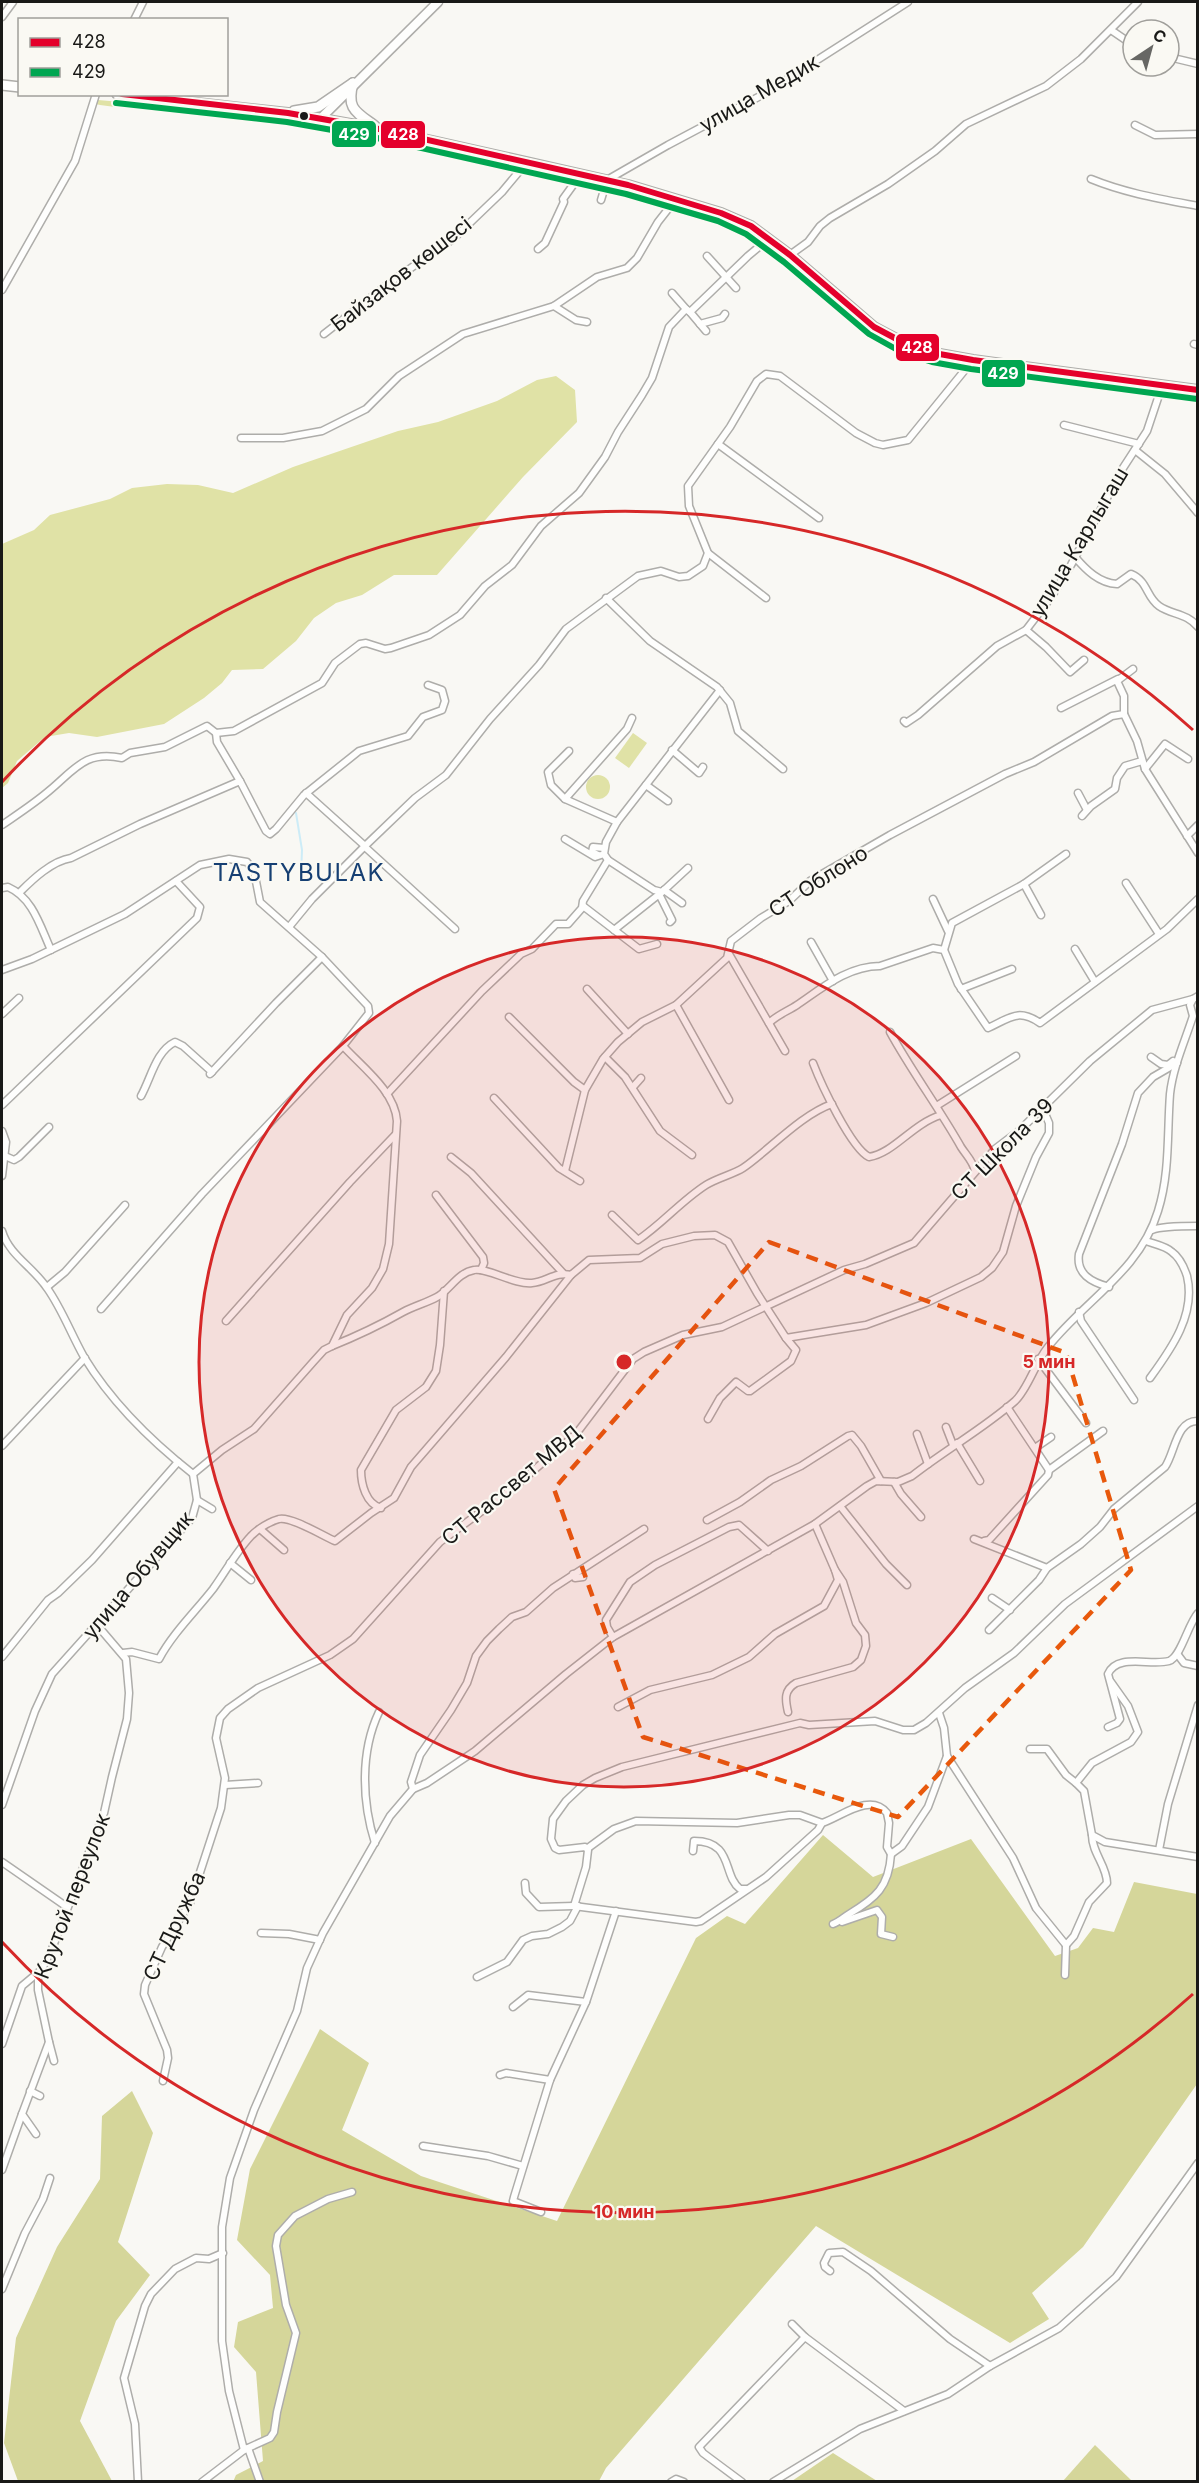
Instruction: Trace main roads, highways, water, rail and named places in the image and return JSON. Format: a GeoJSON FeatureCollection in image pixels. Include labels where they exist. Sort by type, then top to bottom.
{"type":"FeatureCollection","features":[{"type":"Feature","properties":{"kind":"main road"},"geometry":{"type":"LineString","coordinates":[[321,118],[438,2]]}},
{"type":"Feature","properties":{"kind":"main road"},"geometry":{"type":"LineString","coordinates":[[288,112],[318,107],[353,84]]}},
{"type":"Feature","properties":{"kind":"main road"},"geometry":{"type":"LineString","coordinates":[[353,84],[350,96],[355,111],[379,129]]}},
{"type":"Feature","properties":{"kind":"main road"},"geometry":{"type":"LineString","coordinates":[[2,85],[18,87]]}},
{"type":"Feature","properties":{"kind":"main road"},"geometry":{"type":"LineString","coordinates":[[136,96],[288,112],[321,118],[581,174],[676,198],[722,213],[751,226],[774,241],[859,316],[892,338],[934,353],[973,360],[1197,390]]}},
{"type":"Feature","properties":{"kind":"waterway"},"geometry":{"type":"LineString","coordinates":[[296,813],[302,850],[301,875]]}},
{"type":"Feature","properties":{"kind":"district","name":"TASTYBULAK"},"geometry":{"type":"Point","coordinates":[299,872]}}]}
